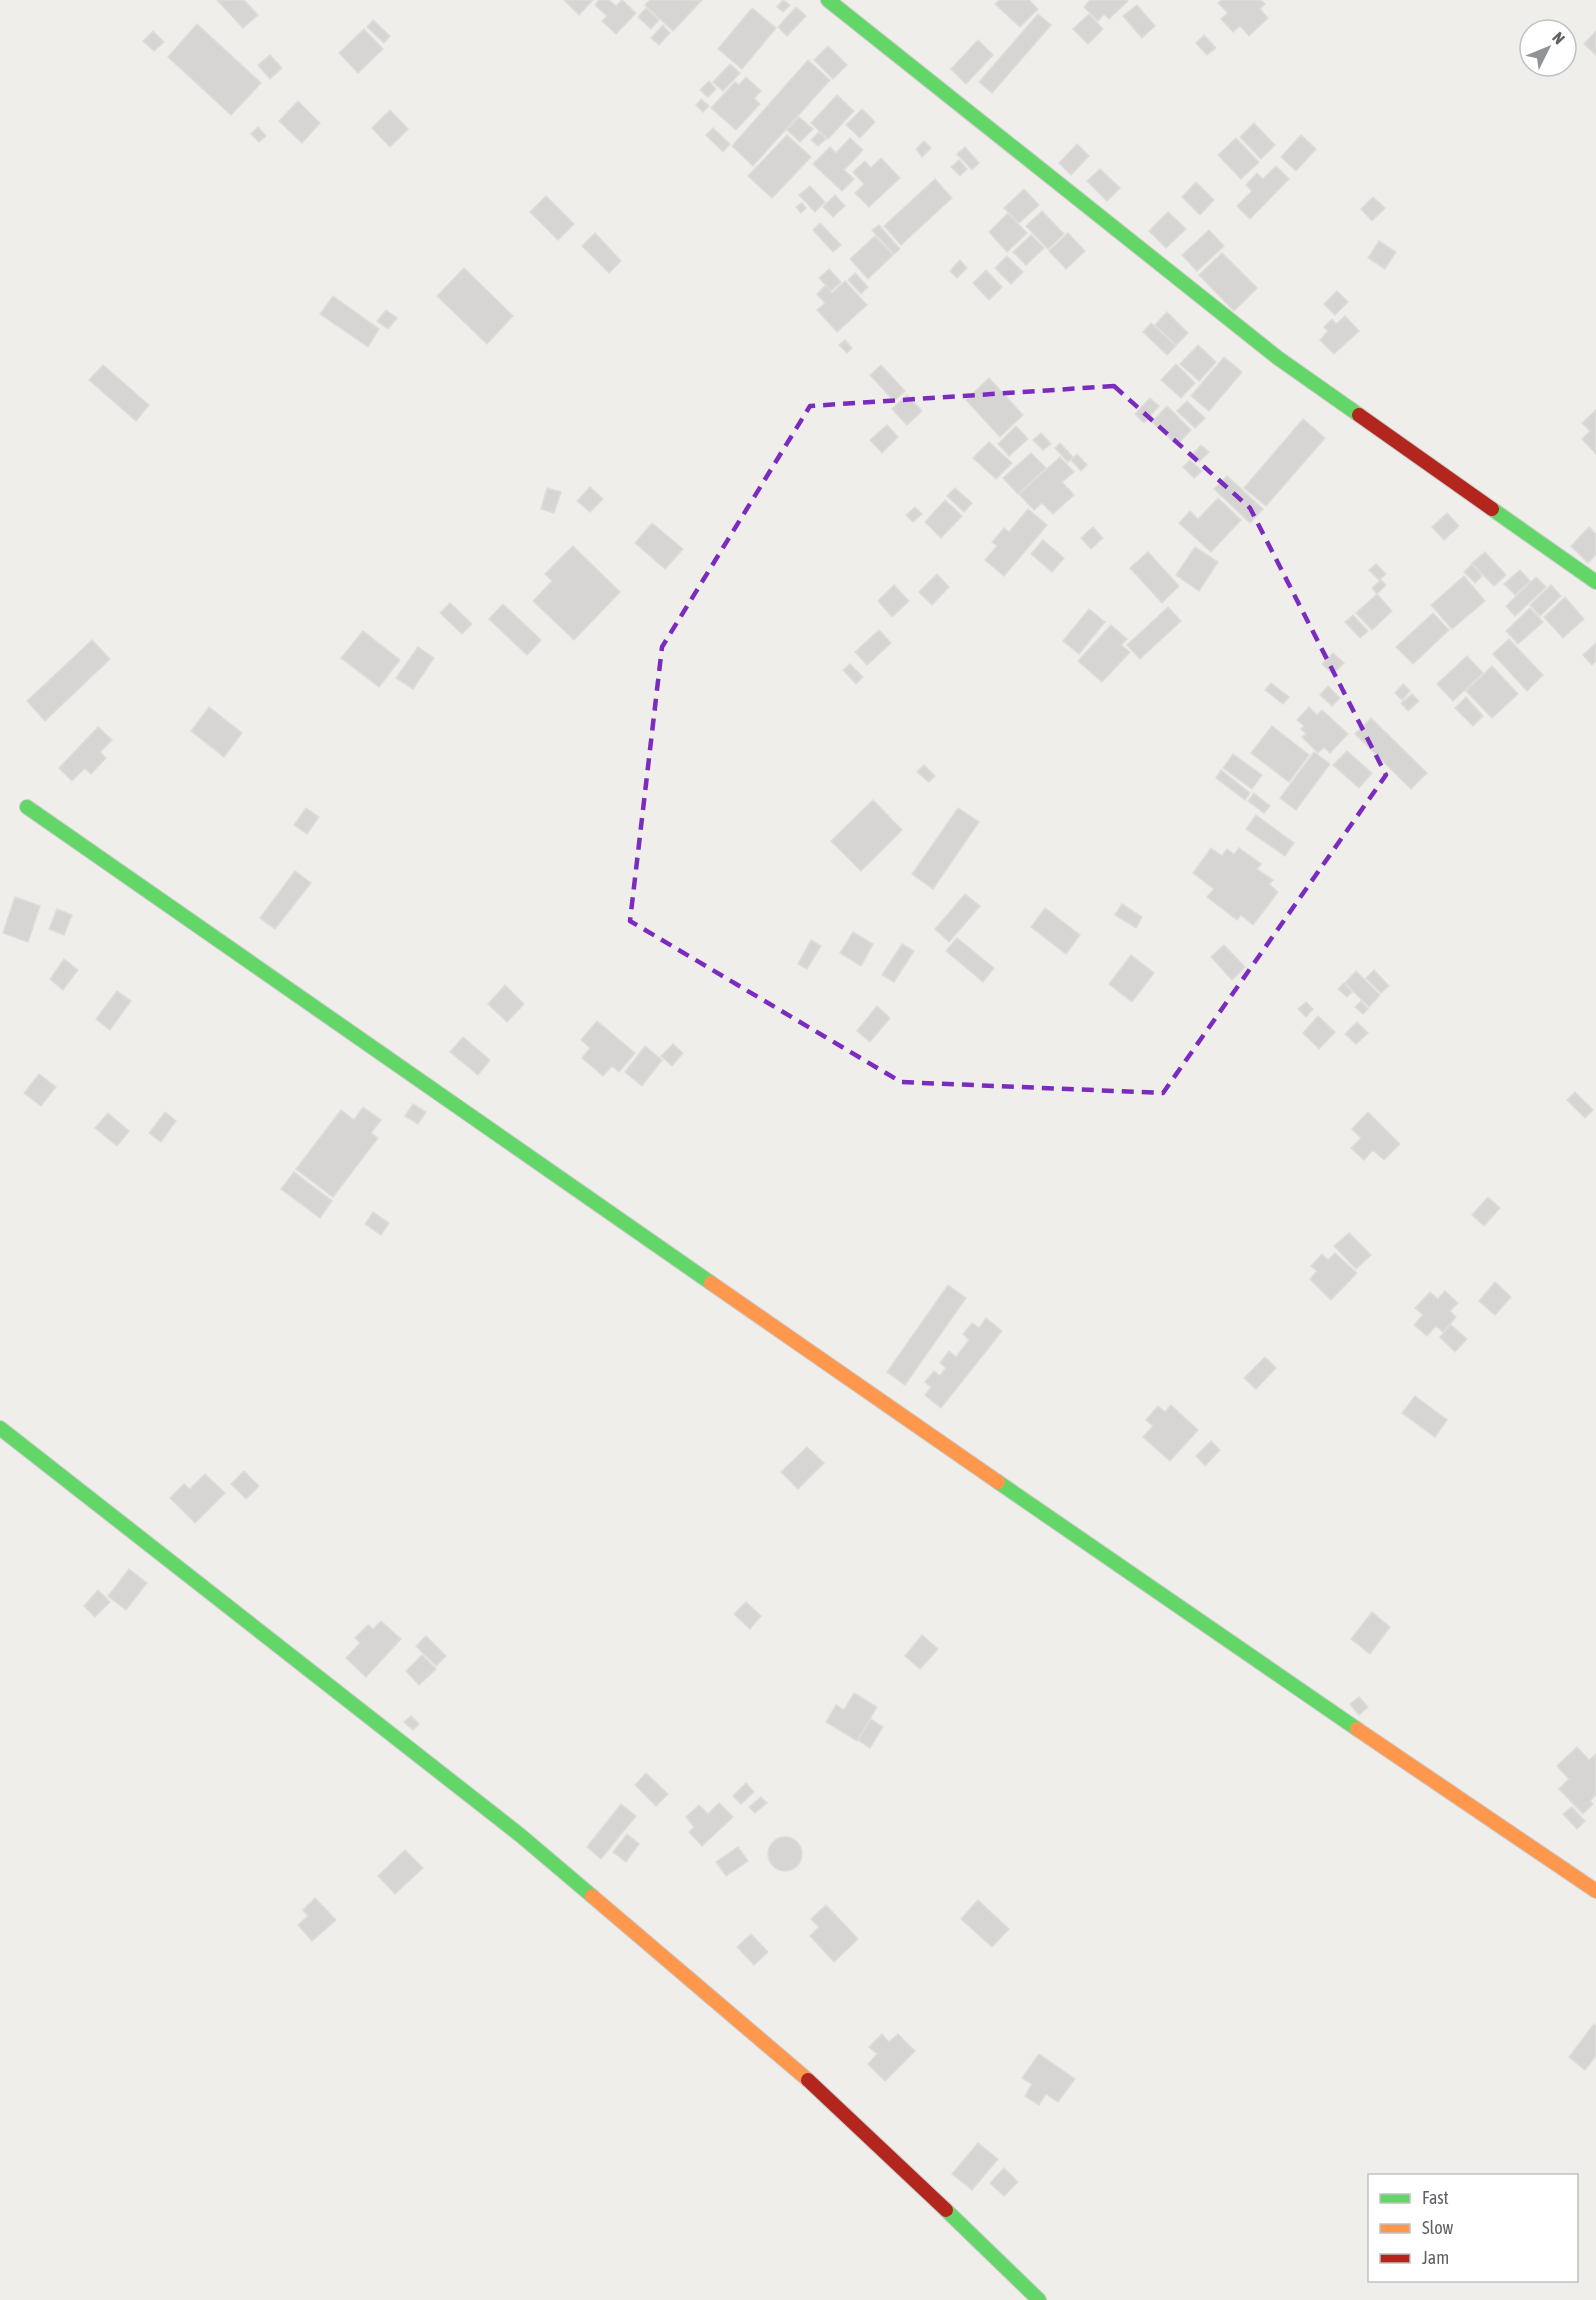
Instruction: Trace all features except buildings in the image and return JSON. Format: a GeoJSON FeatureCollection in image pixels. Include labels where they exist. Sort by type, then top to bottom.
{"type":"FeatureCollection","features":[{"type":"Feature","properties":{"kind":"street"},"geometry":{"type":"LineString","coordinates":[[828,0],[1278,358],[1596,582]]}},
{"type":"Feature","properties":{"kind":"street"},"geometry":{"type":"LineString","coordinates":[[27,807],[1193,1618],[1596,1891]]}},
{"type":"Feature","properties":{"kind":"street"},"geometry":{"type":"LineString","coordinates":[[0,1428],[520,1835],[825,2094],[1039,2300]]}},
{"type":"Feature","properties":{"kind":"highlighted area"},"geometry":{"type":"Polygon","coordinates":[[[1114,386],[1250,508],[1386,775],[1163,1093],[901,1082],[630,921],[662,647],[810,406],[1114,386]]]}},
{"type":"Feature","properties":{"kind":"traffic: fast"},"geometry":{"type":"LineString","coordinates":[[828,0],[1278,358],[1359,415]]}},
{"type":"Feature","properties":{"kind":"traffic: fast"},"geometry":{"type":"LineString","coordinates":[[1492,509],[1596,582]]}},
{"type":"Feature","properties":{"kind":"traffic: fast"},"geometry":{"type":"LineString","coordinates":[[27,807],[711,1283]]}},
{"type":"Feature","properties":{"kind":"traffic: fast"},"geometry":{"type":"LineString","coordinates":[[0,1428],[520,1835],[592,1896]]}},
{"type":"Feature","properties":{"kind":"traffic: fast"},"geometry":{"type":"LineString","coordinates":[[998,1482],[1357,1729]]}},
{"type":"Feature","properties":{"kind":"traffic: fast"},"geometry":{"type":"LineString","coordinates":[[946,2210],[1039,2300]]}},
{"type":"Feature","properties":{"kind":"traffic: slow"},"geometry":{"type":"LineString","coordinates":[[711,1283],[998,1482]]}},
{"type":"Feature","properties":{"kind":"traffic: slow"},"geometry":{"type":"LineString","coordinates":[[1357,1729],[1596,1891]]}},
{"type":"Feature","properties":{"kind":"traffic: slow"},"geometry":{"type":"LineString","coordinates":[[592,1896],[808,2080]]}},
{"type":"Feature","properties":{"kind":"traffic: jam"},"geometry":{"type":"LineString","coordinates":[[1359,415],[1492,509]]}},
{"type":"Feature","properties":{"kind":"traffic: jam"},"geometry":{"type":"LineString","coordinates":[[808,2080],[946,2210]]}}]}
